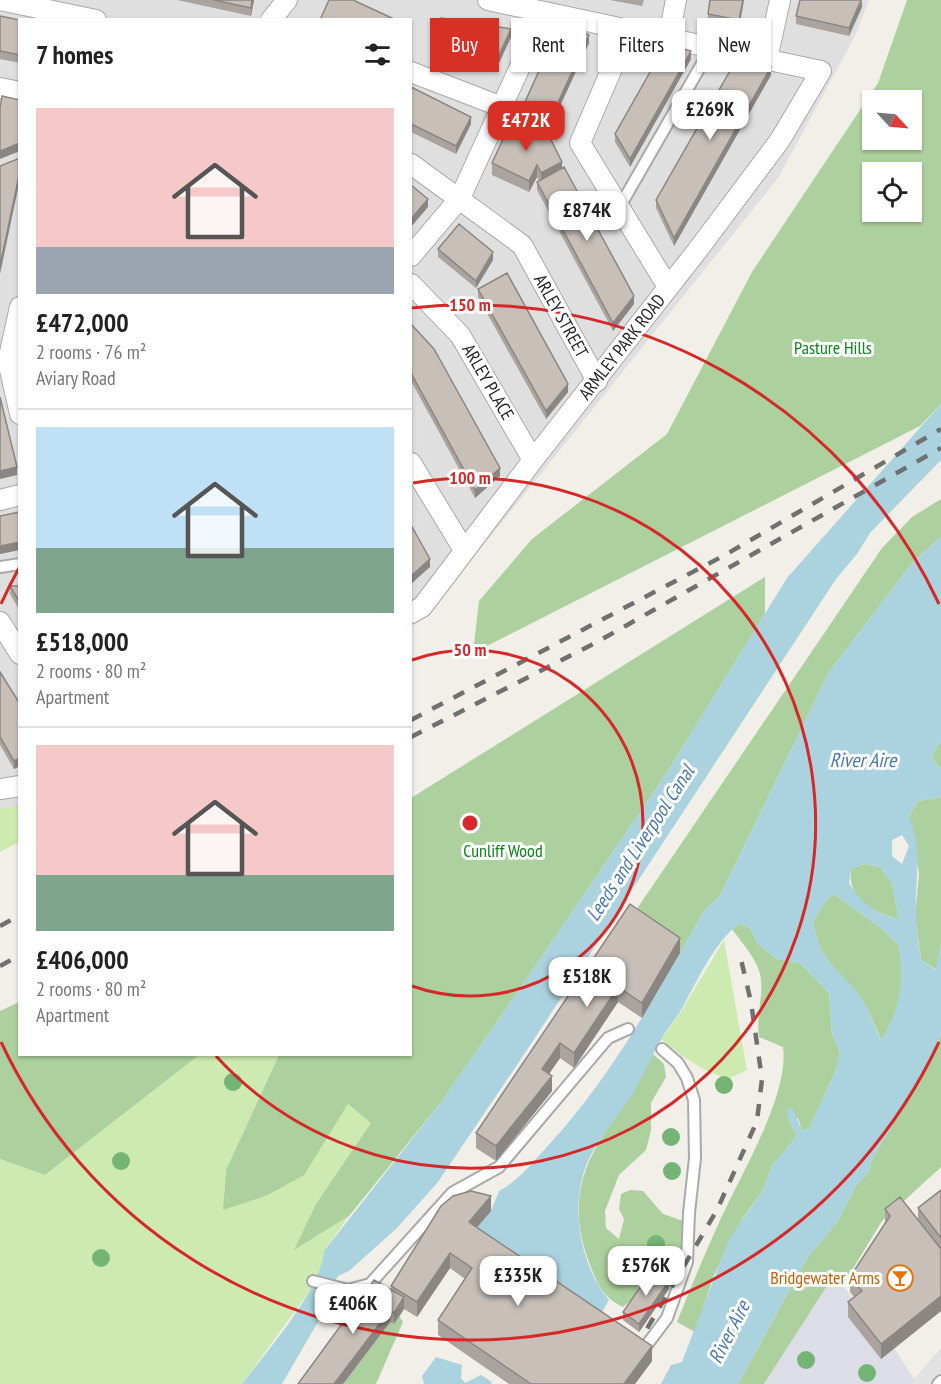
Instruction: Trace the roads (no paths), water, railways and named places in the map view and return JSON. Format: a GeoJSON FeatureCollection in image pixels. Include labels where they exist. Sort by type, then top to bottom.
{"type":"FeatureCollection","features":[{"type":"Feature","properties":{"kind":"street"},"geometry":{"type":"LineString","coordinates":[[0,0],[84,14]]}},
{"type":"Feature","properties":{"kind":"street"},"geometry":{"type":"LineString","coordinates":[[273,18],[287,0]]}},
{"type":"Feature","properties":{"kind":"street"},"geometry":{"type":"LineString","coordinates":[[488,0],[540,12],[572,8],[598,19]]}},
{"type":"Feature","properties":{"kind":"street"},"geometry":{"type":"LineString","coordinates":[[672,18],[676,0]]}},
{"type":"Feature","properties":{"kind":"street"},"geometry":{"type":"LineString","coordinates":[[771,41],[780,0]]}},
{"type":"Feature","properties":{"kind":"street"},"geometry":{"type":"LineString","coordinates":[[412,255],[460,198],[535,34],[540,12]]}},
{"type":"Feature","properties":{"kind":"street","name":"ARMLEY PARK ROAD"},"geometry":{"type":"LineString","coordinates":[[412,612],[422,607],[780,140],[821,71],[771,60]]}},
{"type":"Feature","properties":{"kind":"street"},"geometry":{"type":"LineString","coordinates":[[412,72],[502,107]]}},
{"type":"Feature","properties":{"kind":"street"},"geometry":{"type":"LineString","coordinates":[[610,72],[580,143],[668,287]]}},
{"type":"Feature","properties":{"kind":"street"},"geometry":{"type":"LineString","coordinates":[[0,88],[18,92]]}},
{"type":"Feature","properties":{"kind":"street","name":"ARLEY STREET"},"geometry":{"type":"LineString","coordinates":[[412,165],[522,245],[597,381]]}},
{"type":"Feature","properties":{"kind":"street","name":"ARLEY PLACE"},"geometry":{"type":"LineString","coordinates":[[412,285],[460,335],[533,460]]}},
{"type":"Feature","properties":{"kind":"street"},"geometry":{"type":"LineString","coordinates":[[18,316],[8,361],[18,405]]}},
{"type":"Feature","properties":{"kind":"street"},"geometry":{"type":"LineString","coordinates":[[412,465],[464,550]]}},
{"type":"Feature","properties":{"kind":"street"},"geometry":{"type":"LineString","coordinates":[[0,500],[18,496]]}},
{"type":"Feature","properties":{"kind":"street"},"geometry":{"type":"LineString","coordinates":[[0,622],[18,651]]}},
{"type":"Feature","properties":{"kind":"street"},"geometry":{"type":"LineString","coordinates":[[0,789],[18,786]]}},
{"type":"Feature","properties":{"kind":"lane"},"geometry":{"type":"LineString","coordinates":[[619,208],[697,72]]}},
{"type":"Feature","properties":{"kind":"lane"},"geometry":{"type":"LineString","coordinates":[[0,567],[18,564]]}},
{"type":"Feature","properties":{"kind":"lane"},"geometry":{"type":"LineString","coordinates":[[313,1281],[348,1290],[370,1284],[452,1193],[499,1167],[608,1038],[628,1029]]}},
{"type":"Feature","properties":{"kind":"lane"},"geometry":{"type":"LineString","coordinates":[[643,1354],[646,1346],[667,1318],[687,1262],[694,1158],[694,1100],[687,1078],[678,1063],[662,1049]]}},
{"type":"Feature","properties":{"kind":"water","name":"Leeds and Liverpool Canal"},"geometry":{"type":"Polygon","coordinates":[[[941,404],[941,460],[870,533],[857,554],[836,579],[438,1182],[397,1228],[349,1271],[338,1276],[329,1291],[327,1306],[282,1384],[242,1384],[303,1302],[321,1267],[324,1251],[442,1101],[668,771],[787,578],[941,404]]]}},
{"type":"Feature","properties":{"kind":"water","name":"River Aire"},"geometry":{"type":"Polygon","coordinates":[[[941,537],[941,743],[937,745],[932,759],[941,769],[941,797],[918,801],[909,816],[916,841],[916,923],[921,960],[936,970],[941,943],[941,1033],[926,1067],[871,1161],[869,1172],[856,1185],[837,1222],[807,1258],[738,1384],[661,1384],[671,1365],[682,1362],[729,1239],[763,1190],[772,1166],[797,1136],[788,1118],[787,1108],[793,1109],[802,1131],[809,1129],[836,1070],[840,1052],[832,1033],[829,993],[800,963],[777,959],[758,944],[750,928],[740,923],[730,931],[706,964],[681,1010],[659,1043],[633,1093],[597,1144],[582,1179],[578,1210],[586,1258],[592,1274],[609,1300],[596,1322],[469,1237],[491,1211],[499,1191],[530,1166],[570,1121],[632,1034],[705,910],[720,896],[829,672],[913,562],[941,537]],[[902,835],[892,840],[892,856],[902,864],[909,846],[902,835]],[[864,864],[851,869],[849,883],[859,897],[875,911],[899,919],[892,884],[880,867],[864,864]],[[834,894],[826,901],[813,921],[820,947],[831,964],[861,998],[882,1041],[900,995],[899,945],[881,928],[834,894]]]}},
{"type":"Feature","properties":{"kind":"water"},"geometry":{"type":"Polygon","coordinates":[[[436,1357],[462,1365],[461,1378],[465,1383],[481,1375],[492,1382],[491,1384],[424,1384],[422,1376],[436,1357]]]}},
{"type":"Feature","properties":{"kind":"railway"},"geometry":{"type":"LineString","coordinates":[[412,719],[725,555],[941,429]]}},
{"type":"Feature","properties":{"kind":"railway"},"geometry":{"type":"LineString","coordinates":[[412,736],[597,642],[941,448]]}},
{"type":"Feature","properties":{"kind":"railway"},"geometry":{"type":"LineString","coordinates":[[0,926],[18,916]]}},
{"type":"Feature","properties":{"kind":"railway"},"geometry":{"type":"LineString","coordinates":[[635,1349],[717,1210],[757,1121],[762,1079],[751,1002],[739,951]]}},
{"type":"Feature","properties":{"kind":"railway"},"geometry":{"type":"LineString","coordinates":[[0,966],[18,956]]}},
{"type":"Feature","properties":{"kind":"place","name":"Bridgewater Arms"},"geometry":{"type":"Point","coordinates":[900,1278]}},
{"type":"Feature","properties":{"kind":"park label","name":"Pasture Hills"},"geometry":{"type":"Point","coordinates":[833,348]}},
{"type":"Feature","properties":{"kind":"park label","name":"Cunliff Wood"},"geometry":{"type":"Point","coordinates":[503,851]}}]}
